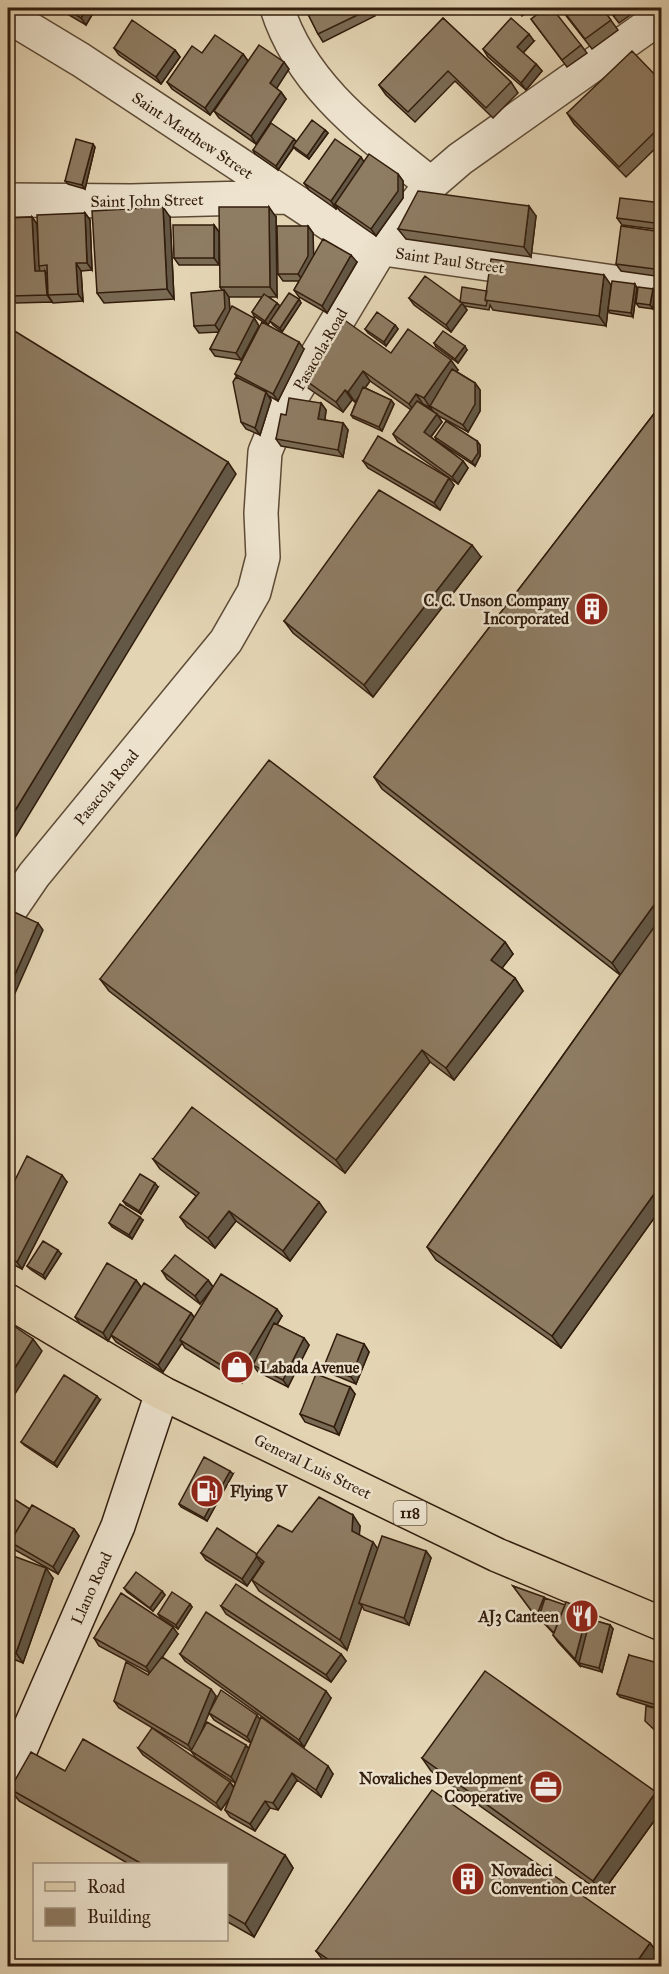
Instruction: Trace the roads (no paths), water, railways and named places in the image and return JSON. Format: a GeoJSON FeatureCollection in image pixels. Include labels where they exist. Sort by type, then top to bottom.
{"type":"FeatureCollection","features":[{"type":"Feature","properties":{"kind":"main road","name":"General Luis Street"},"geometry":{"type":"LineString","coordinates":[[8,1300],[162,1394],[497,1555],[662,1624]]}},
{"type":"Feature","properties":{"kind":"street"},"geometry":{"type":"LineString","coordinates":[[277,8],[283,27],[300,60],[322,90],[354,122],[431,184]]}},
{"type":"Feature","properties":{"kind":"street","name":"Saint Matthew Street"},"geometry":{"type":"LineString","coordinates":[[8,16],[81,60],[363,246],[380,250]]}},
{"type":"Feature","properties":{"kind":"street","name":"Pasacola Road"},"geometry":{"type":"LineString","coordinates":[[8,913],[41,866],[226,641],[254,592],[263,557],[261,513],[265,452],[279,418],[380,250],[431,184],[460,159],[662,16]]}},
{"type":"Feature","properties":{"kind":"street","name":"Saint John Street"},"geometry":{"type":"LineString","coordinates":[[8,200],[131,201],[286,197]]}},
{"type":"Feature","properties":{"kind":"street","name":"Saint Paul Street"},"geometry":{"type":"LineString","coordinates":[[380,250],[662,289]]}},
{"type":"Feature","properties":{"kind":"street","name":"Llano Road"},"geometry":{"type":"LineString","coordinates":[[8,1778],[118,1526],[162,1394]]}},
{"type":"Feature","properties":{"kind":"place","name":"C. C. Unson Company Incorporated"},"geometry":{"type":"Point","coordinates":[592,609]}},
{"type":"Feature","properties":{"kind":"place","name":"Labada Avenue"},"geometry":{"type":"Point","coordinates":[237,1367]}},
{"type":"Feature","properties":{"kind":"place","name":"Flying V"},"geometry":{"type":"Point","coordinates":[207,1491]}},
{"type":"Feature","properties":{"kind":"place","name":"AJ3 Canteen"},"geometry":{"type":"Point","coordinates":[582,1616]}},
{"type":"Feature","properties":{"kind":"place","name":"Novaliches Development Cooperative"},"geometry":{"type":"Point","coordinates":[546,1787]}},
{"type":"Feature","properties":{"kind":"place","name":"Novadeci Convention Center"},"geometry":{"type":"Point","coordinates":[468,1879]}}]}
